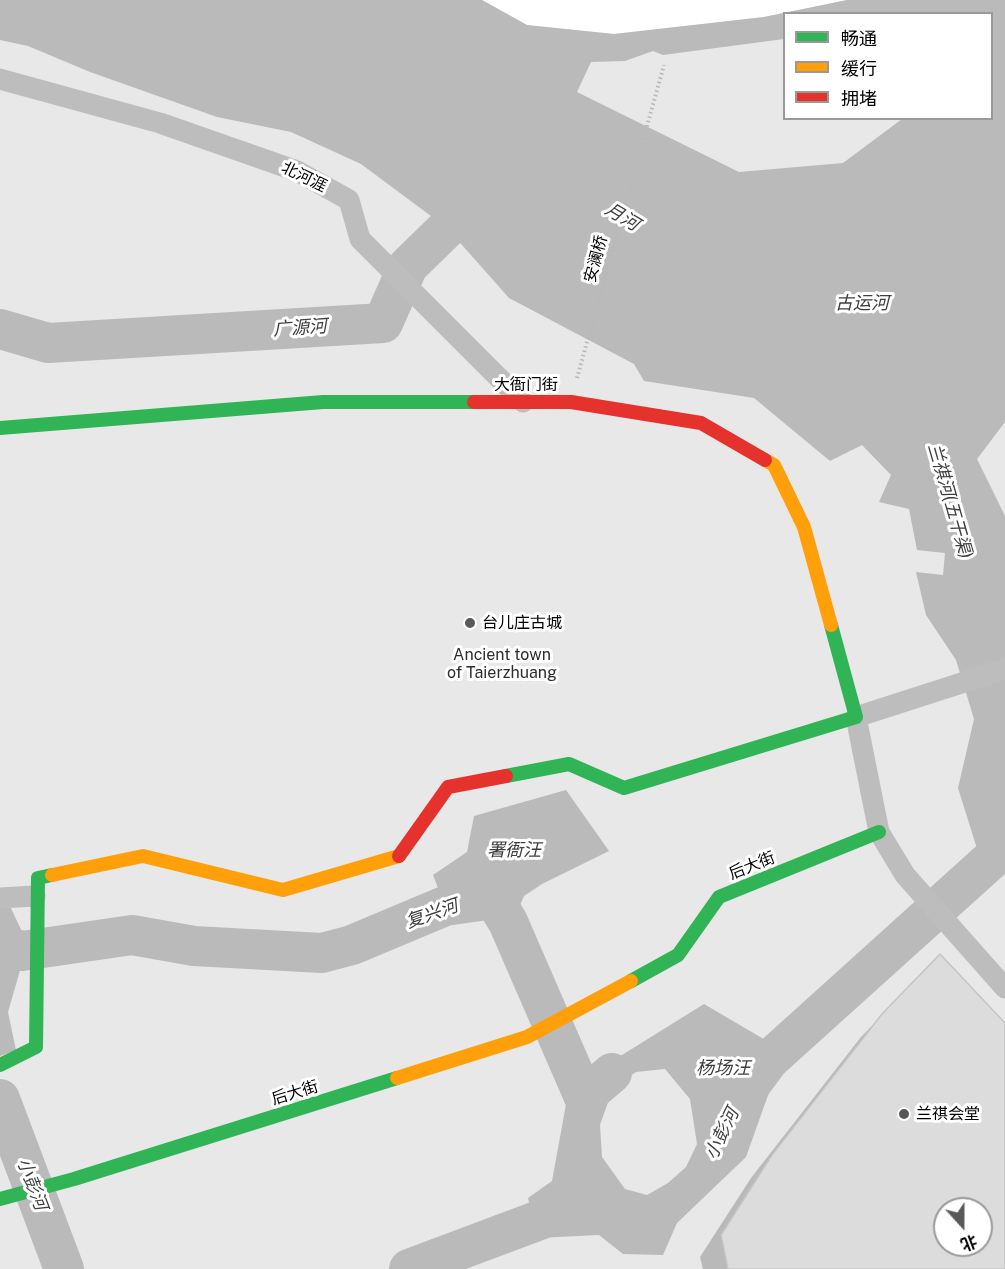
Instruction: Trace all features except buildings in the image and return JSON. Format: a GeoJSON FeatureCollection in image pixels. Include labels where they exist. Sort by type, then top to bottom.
{"type":"FeatureCollection","features":[{"type":"Feature","properties":{"kind":"street","name":"北河涯"},"geometry":{"type":"LineString","coordinates":[[0,79],[160,123],[297,171],[349,200],[360,239],[415,291],[523,402]]}},
{"type":"Feature","properties":{"kind":"street","name":"大衙门街"},"geometry":{"type":"LineString","coordinates":[[0,428],[323,402],[571,402],[700,423],[774,465],[804,527],[856,717]]}},
{"type":"Feature","properties":{"kind":"street"},"geometry":{"type":"LineString","coordinates":[[0,1065],[36,1047],[38,878],[142,856],[283,890],[398,858],[447,787],[568,764],[624,788],[1005,669]]}},
{"type":"Feature","properties":{"kind":"street"},"geometry":{"type":"LineString","coordinates":[[856,717],[879,831],[905,875],[1005,988]]}},
{"type":"Feature","properties":{"kind":"street","name":"后大街"},"geometry":{"type":"LineString","coordinates":[[0,1199],[74,1179],[527,1037],[678,955],[719,897],[879,831]]}},
{"type":"Feature","properties":{"kind":"street"},"geometry":{"type":"LineString","coordinates":[[0,898],[37,896]]}},
{"type":"Feature","properties":{"kind":"path","name":"安澜桥"},"geometry":{"type":"LineString","coordinates":[[585,349],[664,65]]}},
{"type":"Feature","properties":{"kind":"green space","name":"Ancient town of Taierzhuang"},"geometry":{"type":"Polygon","coordinates":[[[0,0],[482,0],[527,25],[614,34],[783,13],[783,120],[993,120],[1005,89],[1005,1269],[0,1269],[0,0]]]}},
{"type":"Feature","properties":{"kind":"green space","name":"Ancient town of Taierzhuang"},"geometry":{"type":"Polygon","coordinates":[[[847,0],[933,0],[788,12],[847,0]]]}},
{"type":"Feature","properties":{"kind":"water","name":"古运河"},"geometry":{"type":"Polygon","coordinates":[[[0,0],[482,0],[527,25],[614,34],[783,13],[783,39],[663,55],[653,51],[625,61],[591,62],[577,92],[739,172],[843,163],[901,120],[993,120],[993,12],[788,12],[847,0],[1005,0],[1005,422],[977,459],[1005,516],[1005,847],[987,862],[979,855],[958,788],[974,719],[956,660],[926,615],[916,572],[943,575],[945,553],[917,550],[909,509],[879,502],[891,475],[862,445],[830,461],[754,398],[644,381],[634,364],[509,298],[447,228],[361,164],[291,132],[217,117],[90,72],[28,46],[0,40],[0,0]]]}},
{"type":"Feature","properties":{"kind":"water","name":"署衙汪"},"geometry":{"type":"Polygon","coordinates":[[[566,790],[609,851],[542,884],[524,896],[513,921],[498,924],[487,912],[449,917],[433,875],[467,852],[474,816],[566,790]]]}},
{"type":"Feature","properties":{"kind":"water"},"geometry":{"type":"Polygon","coordinates":[[[0,906],[10,906],[23,934],[21,967],[8,1012],[16,1050],[0,1056],[0,906]]]}},
{"type":"Feature","properties":{"kind":"water","name":"杨场汪"},"geometry":{"type":"Polygon","coordinates":[[[704,1004],[767,1041],[772,1084],[746,1157],[677,1223],[663,1255],[623,1254],[599,1235],[537,1238],[528,1198],[552,1181],[569,1088],[704,1004]],[[665,1069],[636,1072],[613,1088],[600,1125],[602,1157],[625,1189],[647,1195],[668,1183],[686,1167],[697,1144],[690,1099],[665,1069]]]}},
{"type":"Feature","properties":{"kind":"waterway","name":"广源河"},"geometry":{"type":"LineString","coordinates":[[0,329],[48,343],[383,323],[408,266],[487,189]]}},
{"type":"Feature","properties":{"kind":"waterway","name":"小彭河"},"geometry":{"type":"LineString","coordinates":[[737,1103],[769,1060],[1005,847]]}},
{"type":"Feature","properties":{"kind":"waterway","name":"复兴河"},"geometry":{"type":"LineString","coordinates":[[0,944],[22,951],[132,935],[194,946],[322,953],[352,945],[445,906],[494,899],[508,922],[584,1097],[612,1073]]}},
{"type":"Feature","properties":{"kind":"waterway","name":"小彭河"},"geometry":{"type":"LineString","coordinates":[[0,1099],[64,1269]]}},
{"type":"Feature","properties":{"kind":"waterway","name":"小彭河"},"geometry":{"type":"LineString","coordinates":[[409,1269],[577,1206],[585,1208]]}},
{"type":"Feature","properties":{"kind":"traffic: fast"},"geometry":{"type":"LineString","coordinates":[[0,428],[323,402],[474,402]]}},
{"type":"Feature","properties":{"kind":"traffic: fast"},"geometry":{"type":"LineString","coordinates":[[506,776],[569,764],[624,788],[856,717],[831,625]]}},
{"type":"Feature","properties":{"kind":"traffic: fast"},"geometry":{"type":"LineString","coordinates":[[631,981],[678,955],[719,897],[879,832]]}},
{"type":"Feature","properties":{"kind":"traffic: fast"},"geometry":{"type":"LineString","coordinates":[[0,1065],[36,1047],[38,878],[52,875]]}},
{"type":"Feature","properties":{"kind":"traffic: fast"},"geometry":{"type":"LineString","coordinates":[[0,1199],[74,1179],[397,1078]]}},
{"type":"Feature","properties":{"kind":"traffic: slow"},"geometry":{"type":"LineString","coordinates":[[765,460],[774,465],[804,527],[831,625]]}},
{"type":"Feature","properties":{"kind":"traffic: slow"},"geometry":{"type":"LineString","coordinates":[[52,875],[143,856],[283,890],[399,856]]}},
{"type":"Feature","properties":{"kind":"traffic: slow"},"geometry":{"type":"LineString","coordinates":[[397,1078],[527,1037],[631,981]]}},
{"type":"Feature","properties":{"kind":"traffic: jam"},"geometry":{"type":"LineString","coordinates":[[474,402],[571,402],[701,423],[765,460]]}},
{"type":"Feature","properties":{"kind":"traffic: jam"},"geometry":{"type":"LineString","coordinates":[[399,856],[448,787],[506,776]]}},
{"type":"Feature","properties":{"kind":"place","name":"台儿庄古城"},"geometry":{"type":"Point","coordinates":[470,623]}},
{"type":"Feature","properties":{"kind":"place","name":"兰祺会堂"},"geometry":{"type":"Point","coordinates":[904,1114]}},
{"type":"Feature","properties":{"kind":"water label","name":"月河"},"geometry":{"type":"Point","coordinates":[622,217]}},
{"type":"Feature","properties":{"kind":"water label","name":"兰祺河(五干渠)"},"geometry":{"type":"Point","coordinates":[950,501]}}]}
